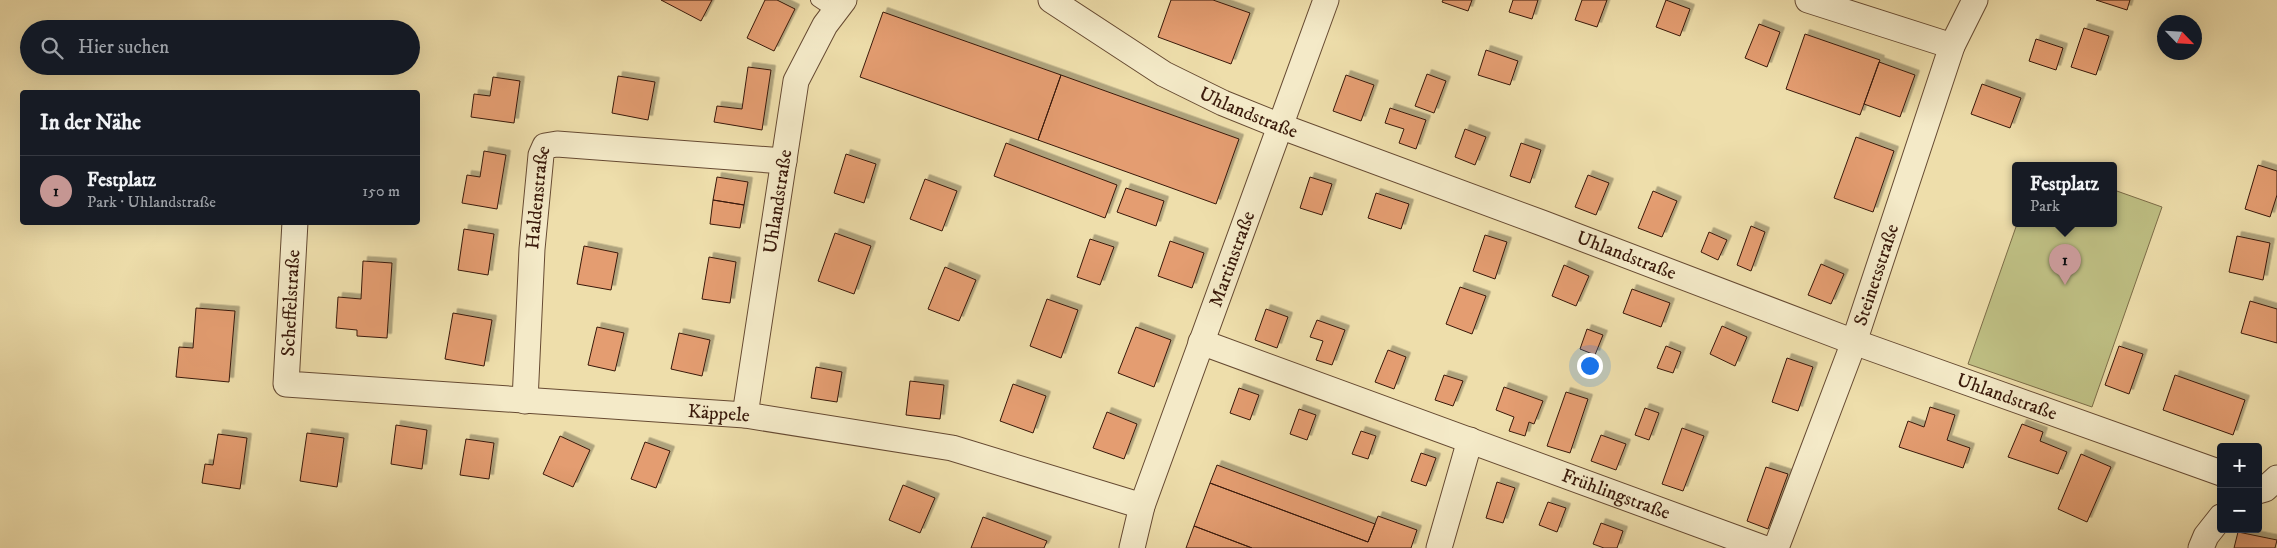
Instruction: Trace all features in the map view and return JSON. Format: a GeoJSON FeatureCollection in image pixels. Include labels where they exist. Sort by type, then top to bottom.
{"type":"FeatureCollection","features":[{"type":"Feature","properties":{"kind":"street","name":"Uhlandstraße"},"geometry":{"type":"LineString","coordinates":[[1051,0],[1164,74],[1223,103],[1854,342],[2217,472]]}},
{"type":"Feature","properties":{"kind":"street","name":"Martinstraße"},"geometry":{"type":"LineString","coordinates":[[1132,548],[1140,511],[1326,0]]}},
{"type":"Feature","properties":{"kind":"street"},"geometry":{"type":"LineString","coordinates":[[1808,0],[1952,46]]}},
{"type":"Feature","properties":{"kind":"street","name":"Steinetsstraße"},"geometry":{"type":"LineString","coordinates":[[1776,548],[1854,342],[1952,46],[1975,0]]}},
{"type":"Feature","properties":{"kind":"street","name":"Uhlandstraße"},"geometry":{"type":"LineString","coordinates":[[745,415],[796,81],[825,26],[832,4]]}},
{"type":"Feature","properties":{"kind":"street","name":"Haldenstraße"},"geometry":{"type":"LineString","coordinates":[[526,401],[532,249],[541,155],[545,146],[557,144],[784,161]]}},
{"type":"Feature","properties":{"kind":"street","name":"Scheffelstraße"},"geometry":{"type":"LineString","coordinates":[[286,384],[295,225]]}},
{"type":"Feature","properties":{"kind":"street","name":"Frühlingstraße"},"geometry":{"type":"LineString","coordinates":[[1200,342],[1764,548]]}},
{"type":"Feature","properties":{"kind":"street","name":"Käppele"},"geometry":{"type":"LineString","coordinates":[[286,384],[745,415],[952,448],[1140,511]]}},
{"type":"Feature","properties":{"kind":"street"},"geometry":{"type":"LineString","coordinates":[[1439,548],[1470,440]]}},
{"type":"Feature","properties":{"kind":"street","name":"Martinstraße"},"geometry":{"type":"LineString","coordinates":[[1120,548],[1140,511]]}},
{"type":"Feature","properties":{"kind":"street"},"geometry":{"type":"LineString","coordinates":[[2201,548],[2206,536],[2217,522]]}},
{"type":"Feature","properties":{"kind":"green space"},"geometry":{"type":"Polygon","coordinates":[[[2117,191],[2162,207],[2092,407],[1968,364],[2016,227],[2117,227],[2117,191]]]}},
{"type":"Feature","properties":{"kind":"building"},"geometry":{"type":"Polygon","coordinates":[[[661,0],[712,0],[701,21],[661,0]]]}},
{"type":"Feature","properties":{"kind":"building"},"geometry":{"type":"Polygon","coordinates":[[[765,0],[777,0],[795,9],[774,51],[747,38],[765,0]]]}},
{"type":"Feature","properties":{"kind":"building"},"geometry":{"type":"Polygon","coordinates":[[[1171,0],[1213,0],[1250,13],[1231,64],[1158,37],[1171,0]]]}},
{"type":"Feature","properties":{"kind":"building"},"geometry":{"type":"Polygon","coordinates":[[[1443,0],[1472,0],[1468,11],[1442,2],[1443,0]]]}},
{"type":"Feature","properties":{"kind":"building"},"geometry":{"type":"Polygon","coordinates":[[[1513,0],[1538,0],[1532,19],[1509,12],[1513,0]]]}},
{"type":"Feature","properties":{"kind":"building"},"geometry":{"type":"Polygon","coordinates":[[[1582,0],[1607,0],[1597,27],[1575,20],[1582,0]]]}},
{"type":"Feature","properties":{"kind":"building"},"geometry":{"type":"Polygon","coordinates":[[[1666,0],[1690,9],[1680,36],[1656,27],[1666,0]]]}},
{"type":"Feature","properties":{"kind":"building"},"geometry":{"type":"Polygon","coordinates":[[[2096,0],[2130,0],[2127,10],[2096,0]]]}},
{"type":"Feature","properties":{"kind":"building"},"geometry":{"type":"Polygon","coordinates":[[[883,12],[1061,75],[1038,140],[860,77],[883,12]]]}},
{"type":"Feature","properties":{"kind":"building"},"geometry":{"type":"Polygon","coordinates":[[[1759,24],[1780,32],[1767,67],[1745,58],[1759,24]]]}},
{"type":"Feature","properties":{"kind":"building"},"geometry":{"type":"Polygon","coordinates":[[[2084,28],[2109,36],[2096,75],[2071,67],[2084,28]]]}},
{"type":"Feature","properties":{"kind":"building"},"geometry":{"type":"Polygon","coordinates":[[[1805,34],[1880,60],[1860,115],[1786,89],[1805,34]]]}},
{"type":"Feature","properties":{"kind":"building"},"geometry":{"type":"Polygon","coordinates":[[[2036,39],[2063,48],[2056,70],[2029,61],[2036,39]]]}},
{"type":"Feature","properties":{"kind":"building"},"geometry":{"type":"Polygon","coordinates":[[[1486,50],[1518,61],[1510,85],[1478,75],[1486,50]]]}},
{"type":"Feature","properties":{"kind":"building"},"geometry":{"type":"Polygon","coordinates":[[[1879,62],[1915,75],[1900,117],[1864,104],[1879,62]]]}},
{"type":"Feature","properties":{"kind":"building"},"geometry":{"type":"Polygon","coordinates":[[[748,67],[771,70],[762,130],[714,122],[717,106],[742,109],[748,67]]]}},
{"type":"Feature","properties":{"kind":"building"},"geometry":{"type":"Polygon","coordinates":[[[1427,74],[1446,81],[1434,113],[1415,106],[1427,74]]]}},
{"type":"Feature","properties":{"kind":"building"},"geometry":{"type":"Polygon","coordinates":[[[1061,75],[1239,139],[1216,204],[1038,140],[1061,75]]]}},
{"type":"Feature","properties":{"kind":"building"},"geometry":{"type":"Polygon","coordinates":[[[1346,75],[1374,85],[1361,121],[1333,111],[1346,75]]]}},
{"type":"Feature","properties":{"kind":"building"},"geometry":{"type":"Polygon","coordinates":[[[618,76],[655,82],[648,120],[612,113],[618,76]]]}},
{"type":"Feature","properties":{"kind":"building"},"geometry":{"type":"Polygon","coordinates":[[[493,77],[520,81],[514,123],[471,117],[474,94],[490,96],[493,77]]]}},
{"type":"Feature","properties":{"kind":"building"},"geometry":{"type":"Polygon","coordinates":[[[1982,84],[2021,98],[2010,128],[1971,114],[1982,84]]]}},
{"type":"Feature","properties":{"kind":"building"},"geometry":{"type":"Polygon","coordinates":[[[1390,108],[1426,120],[1416,149],[1399,143],[1404,129],[1385,123],[1390,108]]]}},
{"type":"Feature","properties":{"kind":"building"},"geometry":{"type":"Polygon","coordinates":[[[1465,129],[1486,137],[1475,165],[1455,157],[1465,129]]]}},
{"type":"Feature","properties":{"kind":"building"},"geometry":{"type":"Polygon","coordinates":[[[1856,137],[1894,151],[1873,212],[1834,198],[1856,137]]]}},
{"type":"Feature","properties":{"kind":"building"},"geometry":{"type":"Polygon","coordinates":[[[1006,143],[1117,185],[1105,218],[994,176],[1006,143]]]}},
{"type":"Feature","properties":{"kind":"building"},"geometry":{"type":"Polygon","coordinates":[[[1521,143],[1541,150],[1530,183],[1510,176],[1521,143]]]}},
{"type":"Feature","properties":{"kind":"building"},"geometry":{"type":"Polygon","coordinates":[[[484,151],[506,155],[497,209],[462,203],[467,175],[480,177],[484,151]]]}},
{"type":"Feature","properties":{"kind":"building"},"geometry":{"type":"Polygon","coordinates":[[[846,154],[876,164],[864,203],[834,193],[846,154]]]}},
{"type":"Feature","properties":{"kind":"building"},"geometry":{"type":"Polygon","coordinates":[[[2258,165],[2277,171],[2277,195],[2270,217],[2245,209],[2258,165]]]}},
{"type":"Feature","properties":{"kind":"building"},"geometry":{"type":"Polygon","coordinates":[[[1588,175],[1609,183],[1596,215],[1575,207],[1588,175]]]}},
{"type":"Feature","properties":{"kind":"building"},"geometry":{"type":"Polygon","coordinates":[[[717,177],[748,182],[744,205],[713,200],[717,177]]]}},
{"type":"Feature","properties":{"kind":"building"},"geometry":{"type":"Polygon","coordinates":[[[1310,177],[1332,184],[1322,215],[1300,208],[1310,177]]]}},
{"type":"Feature","properties":{"kind":"building"},"geometry":{"type":"Polygon","coordinates":[[[925,179],[957,191],[942,231],[910,219],[925,179]]]}},
{"type":"Feature","properties":{"kind":"building"},"geometry":{"type":"Polygon","coordinates":[[[1126,188],[1164,201],[1156,226],[1117,212],[1126,188]]]}},
{"type":"Feature","properties":{"kind":"building"},"geometry":{"type":"Polygon","coordinates":[[[1653,191],[1677,201],[1662,237],[1638,228],[1653,191]]]}},
{"type":"Feature","properties":{"kind":"building"},"geometry":{"type":"Polygon","coordinates":[[[1376,193],[1409,204],[1401,229],[1368,218],[1376,193]]]}},
{"type":"Feature","properties":{"kind":"building"},"geometry":{"type":"Polygon","coordinates":[[[713,200],[744,205],[740,228],[710,224],[713,200]]]}},
{"type":"Feature","properties":{"kind":"building"},"geometry":{"type":"Polygon","coordinates":[[[1751,226],[1765,232],[1751,271],[1737,265],[1751,226]]]}},
{"type":"Feature","properties":{"kind":"building"},"geometry":{"type":"Polygon","coordinates":[[[464,229],[494,234],[488,275],[458,270],[464,229]]]}},
{"type":"Feature","properties":{"kind":"building"},"geometry":{"type":"Polygon","coordinates":[[[1709,232],[1727,240],[1718,260],[1701,252],[1709,232]]]}},
{"type":"Feature","properties":{"kind":"building"},"geometry":{"type":"Polygon","coordinates":[[[835,233],[871,246],[854,294],[818,281],[835,233]]]}},
{"type":"Feature","properties":{"kind":"building"},"geometry":{"type":"Polygon","coordinates":[[[1485,235],[1507,242],[1495,279],[1473,271],[1485,235]]]}},
{"type":"Feature","properties":{"kind":"building"},"geometry":{"type":"Polygon","coordinates":[[[2237,236],[2270,243],[2263,280],[2229,272],[2237,236]]]}},
{"type":"Feature","properties":{"kind":"building"},"geometry":{"type":"Polygon","coordinates":[[[1090,239],[1114,247],[1100,285],[1077,277],[1090,239]]]}},
{"type":"Feature","properties":{"kind":"building"},"geometry":{"type":"Polygon","coordinates":[[[1170,241],[1204,253],[1192,288],[1158,276],[1170,241]]]}},
{"type":"Feature","properties":{"kind":"building"},"geometry":{"type":"Polygon","coordinates":[[[584,246],[618,253],[611,290],[577,284],[584,246]]]}},
{"type":"Feature","properties":{"kind":"building"},"geometry":{"type":"Polygon","coordinates":[[[709,257],[736,262],[730,303],[702,299],[709,257]]]}},
{"type":"Feature","properties":{"kind":"building"},"geometry":{"type":"Polygon","coordinates":[[[363,261],[392,263],[387,338],[357,336],[357,330],[336,328],[338,297],[361,299],[363,261]]]}},
{"type":"Feature","properties":{"kind":"building"},"geometry":{"type":"Polygon","coordinates":[[[1821,264],[1844,274],[1831,304],[1808,295],[1821,264]]]}},
{"type":"Feature","properties":{"kind":"building"},"geometry":{"type":"Polygon","coordinates":[[[1564,265],[1589,276],[1576,306],[1552,296],[1564,265]]]}},
{"type":"Feature","properties":{"kind":"building"},"geometry":{"type":"Polygon","coordinates":[[[945,267],[976,280],[959,321],[928,309],[945,267]]]}},
{"type":"Feature","properties":{"kind":"building"},"geometry":{"type":"Polygon","coordinates":[[[1460,287],[1486,296],[1472,334],[1446,324],[1460,287]]]}},
{"type":"Feature","properties":{"kind":"building"},"geometry":{"type":"Polygon","coordinates":[[[1632,289],[1670,303],[1661,327],[1623,313],[1632,289]]]}},
{"type":"Feature","properties":{"kind":"building"},"geometry":{"type":"Polygon","coordinates":[[[1047,299],[1078,310],[1061,358],[1030,346],[1047,299]]]}},
{"type":"Feature","properties":{"kind":"building"},"geometry":{"type":"Polygon","coordinates":[[[2250,301],[2277,309],[2277,343],[2241,333],[2250,301]]]}},
{"type":"Feature","properties":{"kind":"building"},"geometry":{"type":"Polygon","coordinates":[[[196,308],[235,311],[229,382],[176,377],[179,347],[193,348],[196,308]]]}},
{"type":"Feature","properties":{"kind":"building"},"geometry":{"type":"Polygon","coordinates":[[[1266,309],[1288,317],[1277,348],[1255,340],[1266,309]]]}},
{"type":"Feature","properties":{"kind":"building"},"geometry":{"type":"Polygon","coordinates":[[[453,313],[492,320],[484,366],[445,359],[453,313]]]}},
{"type":"Feature","properties":{"kind":"building"},"geometry":{"type":"Polygon","coordinates":[[[1317,320],[1345,330],[1332,365],[1316,360],[1323,341],[1310,337],[1317,320]]]}},
{"type":"Feature","properties":{"kind":"building"},"geometry":{"type":"Polygon","coordinates":[[[1722,326],[1747,337],[1735,366],[1710,354],[1722,326]]]}},
{"type":"Feature","properties":{"kind":"building"},"geometry":{"type":"Polygon","coordinates":[[[597,327],[624,333],[615,371],[588,365],[597,327]]]}},
{"type":"Feature","properties":{"kind":"building"},"geometry":{"type":"Polygon","coordinates":[[[1136,327],[1171,340],[1154,387],[1118,373],[1136,327]]]}},
{"type":"Feature","properties":{"kind":"building"},"geometry":{"type":"Polygon","coordinates":[[[1587,329],[1603,335],[1595,355],[1580,349],[1587,329]]]}},
{"type":"Feature","properties":{"kind":"building"},"geometry":{"type":"Polygon","coordinates":[[[679,333],[710,340],[702,376],[671,369],[679,333]]]}},
{"type":"Feature","properties":{"kind":"building"},"geometry":{"type":"Polygon","coordinates":[[[1666,346],[1681,352],[1673,373],[1657,368],[1666,346]]]}},
{"type":"Feature","properties":{"kind":"building"},"geometry":{"type":"Polygon","coordinates":[[[2119,346],[2143,354],[2129,394],[2105,385],[2119,346]]]}},
{"type":"Feature","properties":{"kind":"building"},"geometry":{"type":"Polygon","coordinates":[[[1388,350],[1406,357],[1394,389],[1375,382],[1388,350]]]}},
{"type":"Feature","properties":{"kind":"building"},"geometry":{"type":"Polygon","coordinates":[[[1787,358],[1813,367],[1798,411],[1772,402],[1787,358]]]}},
{"type":"Feature","properties":{"kind":"building"},"geometry":{"type":"Polygon","coordinates":[[[816,367],[842,372],[837,402],[811,398],[816,367]]]}},
{"type":"Feature","properties":{"kind":"building"},"geometry":{"type":"Polygon","coordinates":[[[1444,375],[1463,381],[1453,406],[1435,400],[1444,375]]]}},
{"type":"Feature","properties":{"kind":"building"},"geometry":{"type":"Polygon","coordinates":[[[2175,375],[2245,400],[2233,435],[2163,410],[2175,375]]]}},
{"type":"Feature","properties":{"kind":"building"},"geometry":{"type":"Polygon","coordinates":[[[910,381],[944,385],[940,419],[906,415],[910,381]]]}},
{"type":"Feature","properties":{"kind":"building"},"geometry":{"type":"Polygon","coordinates":[[[1013,384],[1046,396],[1033,433],[1000,421],[1013,384]]]}},
{"type":"Feature","properties":{"kind":"building"},"geometry":{"type":"Polygon","coordinates":[[[1504,387],[1543,401],[1534,424],[1529,422],[1525,436],[1509,431],[1514,417],[1496,410],[1504,387]]]}},
{"type":"Feature","properties":{"kind":"building"},"geometry":{"type":"Polygon","coordinates":[[[1239,388],[1259,395],[1250,420],[1230,413],[1239,388]]]}},
{"type":"Feature","properties":{"kind":"building"},"geometry":{"type":"Polygon","coordinates":[[[1566,392],[1588,399],[1570,453],[1547,446],[1566,392]]]}},
{"type":"Feature","properties":{"kind":"building"},"geometry":{"type":"Polygon","coordinates":[[[1930,407],[1955,415],[1947,440],[1970,448],[1963,468],[1899,447],[1908,421],[1924,427],[1930,407]]]}},
{"type":"Feature","properties":{"kind":"building"},"geometry":{"type":"Polygon","coordinates":[[[1645,408],[1659,413],[1649,440],[1635,435],[1645,408]]]}},
{"type":"Feature","properties":{"kind":"building"},"geometry":{"type":"Polygon","coordinates":[[[1299,409],[1316,415],[1307,440],[1290,434],[1299,409]]]}},
{"type":"Feature","properties":{"kind":"building"},"geometry":{"type":"Polygon","coordinates":[[[1107,412],[1137,424],[1124,459],[1093,448],[1107,412]]]}},
{"type":"Feature","properties":{"kind":"building"},"geometry":{"type":"Polygon","coordinates":[[[2022,424],[2043,432],[2040,441],[2067,452],[2058,474],[2008,457],[2022,424]]]}},
{"type":"Feature","properties":{"kind":"building"},"geometry":{"type":"Polygon","coordinates":[[[396,425],[427,430],[422,469],[391,464],[396,425]]]}},
{"type":"Feature","properties":{"kind":"building"},"geometry":{"type":"Polygon","coordinates":[[[1682,428],[1704,436],[1683,491],[1662,484],[1682,428]]]}},
{"type":"Feature","properties":{"kind":"building"},"geometry":{"type":"Polygon","coordinates":[[[1361,431],[1376,436],[1368,459],[1352,454],[1361,431]]]}},
{"type":"Feature","properties":{"kind":"building"},"geometry":{"type":"Polygon","coordinates":[[[307,433],[344,438],[337,487],[300,481],[307,433]]]}},
{"type":"Feature","properties":{"kind":"building"},"geometry":{"type":"Polygon","coordinates":[[[218,434],[247,438],[240,489],[202,483],[205,464],[213,465],[218,434]]]}},
{"type":"Feature","properties":{"kind":"building"},"geometry":{"type":"Polygon","coordinates":[[[1601,435],[1626,444],[1616,470],[1591,461],[1601,435]]]}},
{"type":"Feature","properties":{"kind":"building"},"geometry":{"type":"Polygon","coordinates":[[[560,436],[590,450],[573,487],[543,474],[560,436]]]}},
{"type":"Feature","properties":{"kind":"building"},"geometry":{"type":"Polygon","coordinates":[[[466,439],[494,443],[489,479],[460,475],[466,439]]]}},
{"type":"Feature","properties":{"kind":"building"},"geometry":{"type":"Polygon","coordinates":[[[645,442],[670,451],[656,488],[631,479],[645,442]]]}},
{"type":"Feature","properties":{"kind":"building"},"geometry":{"type":"Polygon","coordinates":[[[1421,453],[1436,458],[1426,486],[1411,481],[1421,453]]]}},
{"type":"Feature","properties":{"kind":"building"},"geometry":{"type":"Polygon","coordinates":[[[2081,454],[2111,467],[2087,522],[2058,509],[2081,454]]]}},
{"type":"Feature","properties":{"kind":"building"},"geometry":{"type":"Polygon","coordinates":[[[1217,465],[1375,524],[1368,542],[1210,483],[1217,465]]]}},
{"type":"Feature","properties":{"kind":"building"},"geometry":{"type":"Polygon","coordinates":[[[1766,467],[1788,474],[1768,529],[1747,521],[1766,467]]]}},
{"type":"Feature","properties":{"kind":"building"},"geometry":{"type":"Polygon","coordinates":[[[1497,482],[1515,488],[1503,523],[1486,518],[1497,482]]]}},
{"type":"Feature","properties":{"kind":"building"},"geometry":{"type":"Polygon","coordinates":[[[1210,483],[1368,542],[1378,516],[1417,530],[1411,548],[1252,548],[1194,526],[1210,483]]]}},
{"type":"Feature","properties":{"kind":"building"},"geometry":{"type":"Polygon","coordinates":[[[903,485],[935,498],[920,533],[889,520],[903,485]]]}},
{"type":"Feature","properties":{"kind":"building"},"geometry":{"type":"Polygon","coordinates":[[[1548,502],[1566,508],[1557,532],[1539,525],[1548,502]]]}},
{"type":"Feature","properties":{"kind":"building"},"geometry":{"type":"Polygon","coordinates":[[[983,517],[1047,541],[1044,548],[971,548],[983,517]]]}},
{"type":"Feature","properties":{"kind":"building"},"geometry":{"type":"Polygon","coordinates":[[[1601,523],[1623,531],[1617,548],[1604,548],[1593,544],[1601,523]]]}},
{"type":"Feature","properties":{"kind":"building"},"geometry":{"type":"Polygon","coordinates":[[[1194,526],[1252,548],[1186,548],[1194,526]]]}},
{"type":"Feature","properties":{"kind":"building"},"geometry":{"type":"Polygon","coordinates":[[[2238,533],[2277,540],[2275,548],[2234,548],[2238,533]]]}},
{"type":"Feature","properties":{"kind":"place","name":"Festplatz"},"geometry":{"type":"Point","coordinates":[2065,285]}}]}
